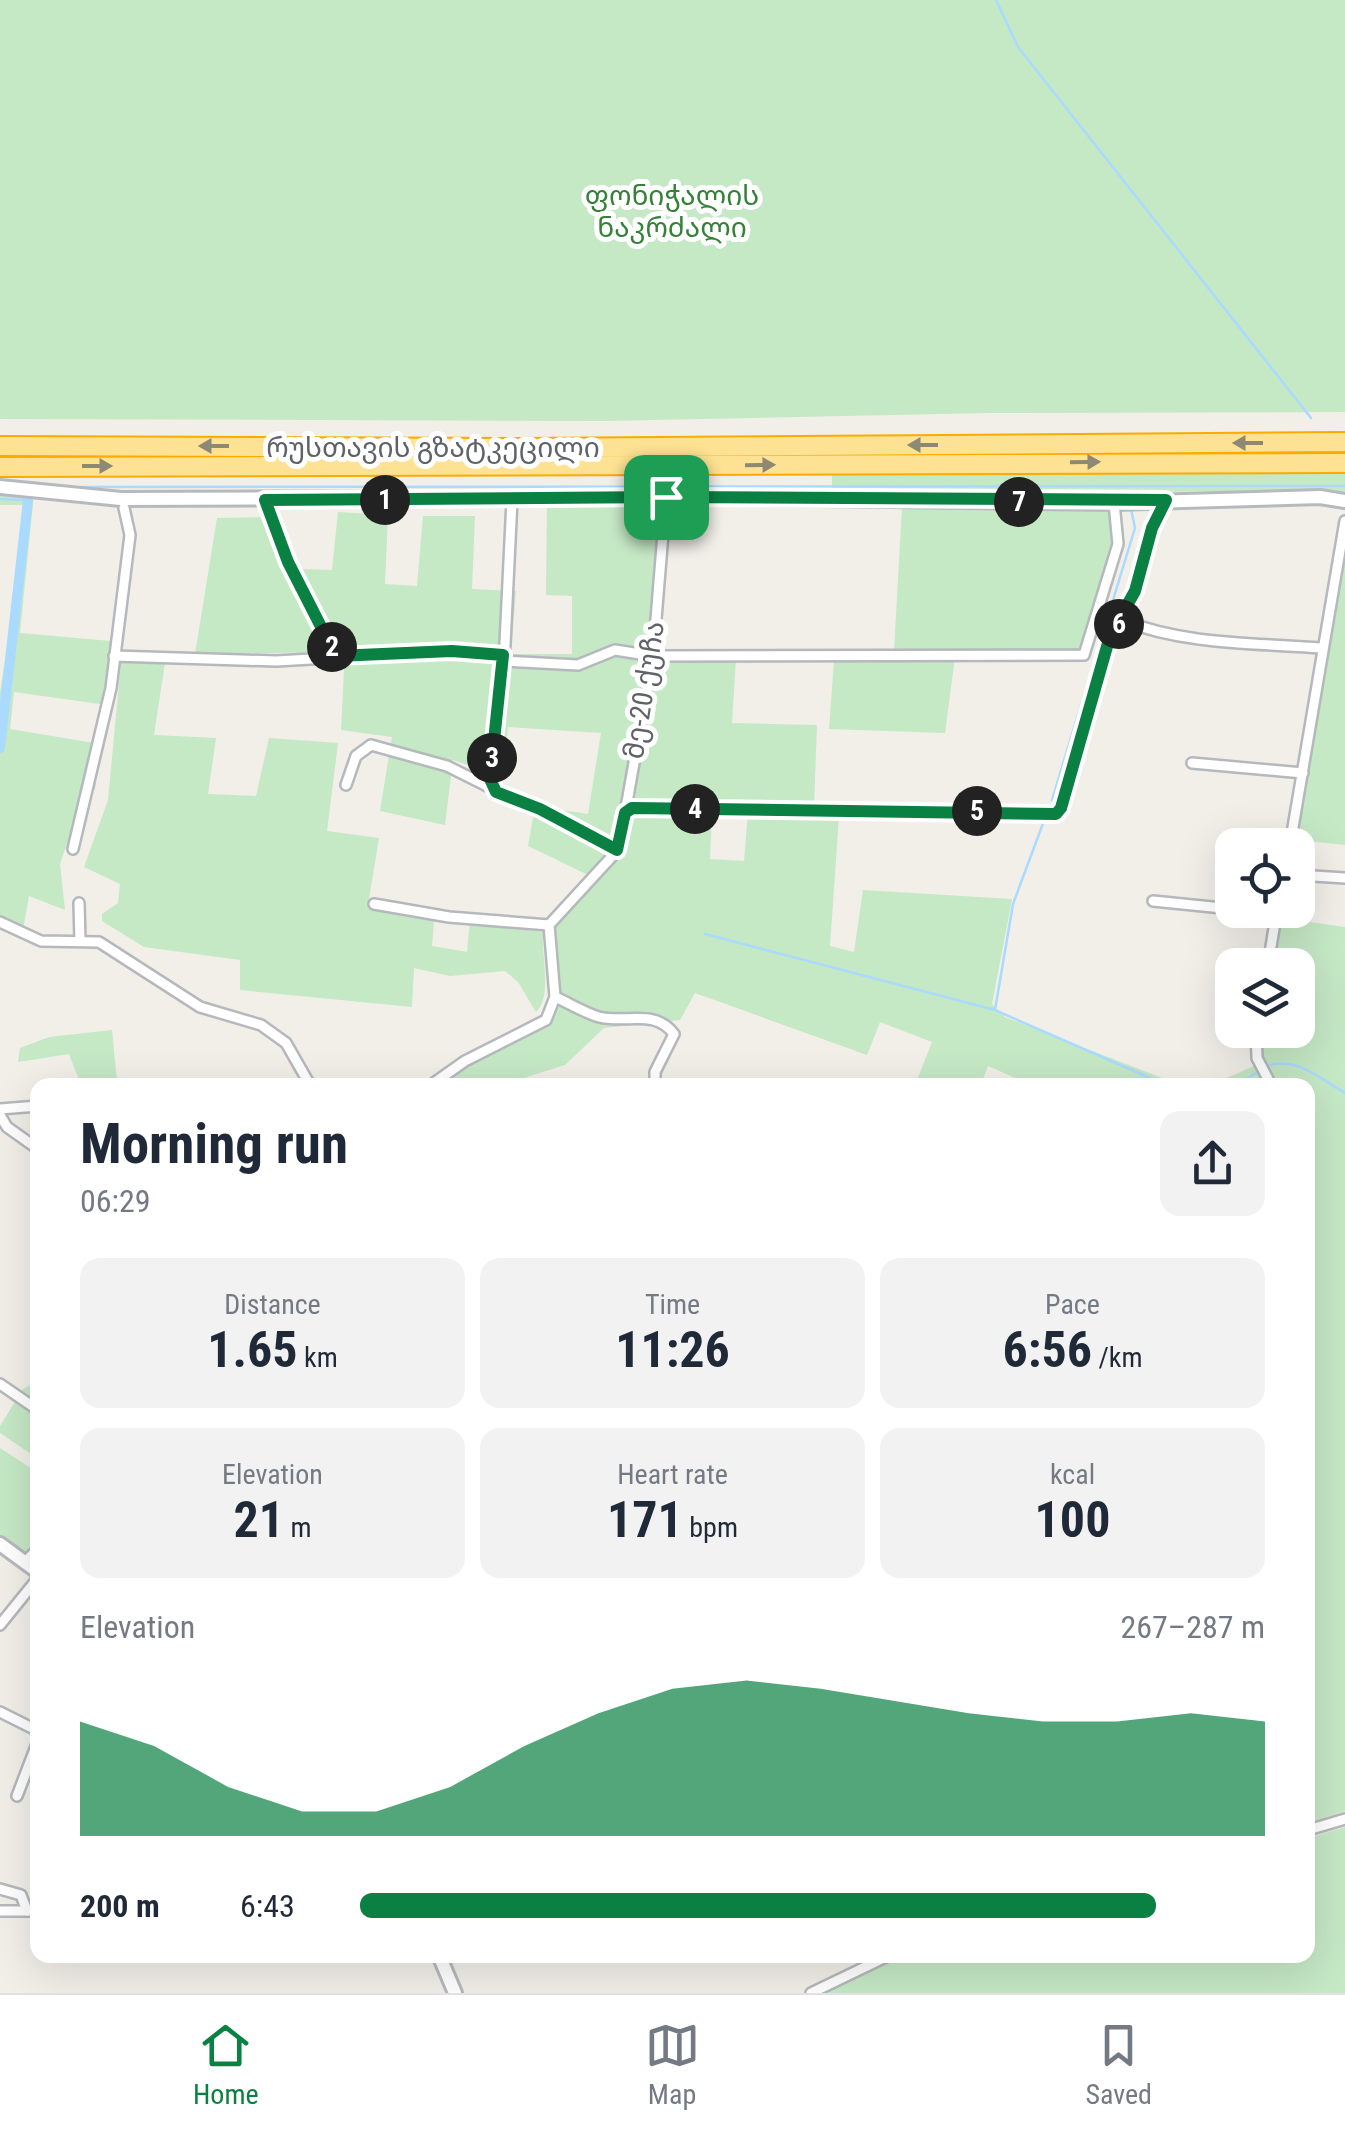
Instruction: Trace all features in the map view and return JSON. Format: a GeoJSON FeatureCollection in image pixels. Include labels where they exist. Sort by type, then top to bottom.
{"type":"FeatureCollection","features":[{"type":"Feature","properties":{"kind":"highway","name":"რუსთავის გზატკეცილი"},"geometry":{"type":"LineString","coordinates":[[0,467],[1345,442]]}},
{"type":"Feature","properties":{"kind":"highway","name":"რუსთავის გზატკეცილი"},"geometry":{"type":"LineString","coordinates":[[0,446],[522,458],[1345,463]]}},
{"type":"Feature","properties":{"kind":"street"},"geometry":{"type":"LineString","coordinates":[[0,487],[122,499],[666,497],[1118,503],[1320,497],[1345,502]]}},
{"type":"Feature","properties":{"kind":"street","name":"მე-20 ქუჩა"},"geometry":{"type":"LineString","coordinates":[[549,925],[617,850],[653,656],[666,497]]}},
{"type":"Feature","properties":{"kind":"street"},"geometry":{"type":"LineString","coordinates":[[265,500],[288,562],[336,656]]}},
{"type":"Feature","properties":{"kind":"street"},"geometry":{"type":"LineString","coordinates":[[496,792],[490,779],[503,658],[512,500]]}},
{"type":"Feature","properties":{"kind":"street"},"geometry":{"type":"LineString","coordinates":[[625,813],[632,808],[1056,814],[1061,808],[1110,636],[1122,620],[1152,528],[1166,500]]}},
{"type":"Feature","properties":{"kind":"street"},"geometry":{"type":"LineString","coordinates":[[114,656],[276,662],[452,651],[578,665],[615,650],[653,656],[1084,655],[1118,544],[1118,503]]}},
{"type":"Feature","properties":{"kind":"street"},"geometry":{"type":"LineString","coordinates":[[73,849],[88,796],[114,656],[130,535],[124,508]]}},
{"type":"Feature","properties":{"kind":"street"},"geometry":{"type":"LineString","coordinates":[[1293,828],[1345,521]]}},
{"type":"Feature","properties":{"kind":"street"},"geometry":{"type":"LineString","coordinates":[[1122,620],[1149,631],[1206,640],[1321,648]]}},
{"type":"Feature","properties":{"kind":"street"},"geometry":{"type":"LineString","coordinates":[[346,785],[356,756],[371,745],[447,766],[617,850]]}},
{"type":"Feature","properties":{"kind":"street"},"geometry":{"type":"LineString","coordinates":[[1192,763],[1303,773]]}},
{"type":"Feature","properties":{"kind":"street"},"geometry":{"type":"LineString","coordinates":[[1315,876],[1345,878]]}},
{"type":"Feature","properties":{"kind":"street"},"geometry":{"type":"LineString","coordinates":[[1153,901],[1215,907]]}},
{"type":"Feature","properties":{"kind":"street"},"geometry":{"type":"LineString","coordinates":[[80,903],[80,941]]}},
{"type":"Feature","properties":{"kind":"street"},"geometry":{"type":"LineString","coordinates":[[374,904],[449,917],[549,925],[555,998],[546,1020],[443,1078]]}},
{"type":"Feature","properties":{"kind":"street"},"geometry":{"type":"LineString","coordinates":[[0,922],[40,941],[99,942],[116,950],[200,1007],[260,1025],[286,1043],[306,1078]]}},
{"type":"Feature","properties":{"kind":"street"},"geometry":{"type":"LineString","coordinates":[[555,998],[600,1017],[652,1018],[668,1026],[674,1034],[656,1078]]}},
{"type":"Feature","properties":{"kind":"street"},"geometry":{"type":"LineString","coordinates":[[1257,1048],[1257,1058],[1267,1078]]}},
{"type":"Feature","properties":{"kind":"street"},"geometry":{"type":"LineString","coordinates":[[0,1112],[30,1107]]}},
{"type":"Feature","properties":{"kind":"street"},"geometry":{"type":"LineString","coordinates":[[0,1112],[30,1141]]}},
{"type":"Feature","properties":{"kind":"street"},"geometry":{"type":"LineString","coordinates":[[0,1384],[30,1405]]}},
{"type":"Feature","properties":{"kind":"street"},"geometry":{"type":"LineString","coordinates":[[0,1544],[30,1568]]}},
{"type":"Feature","properties":{"kind":"street"},"geometry":{"type":"LineString","coordinates":[[24,1562],[30,1556]]}},
{"type":"Feature","properties":{"kind":"street"},"geometry":{"type":"LineString","coordinates":[[0,1625],[30,1586]]}},
{"type":"Feature","properties":{"kind":"street"},"geometry":{"type":"LineString","coordinates":[[0,1712],[30,1727]]}},
{"type":"Feature","properties":{"kind":"street"},"geometry":{"type":"LineString","coordinates":[[17,1796],[30,1762]]}},
{"type":"Feature","properties":{"kind":"street"},"geometry":{"type":"LineString","coordinates":[[1315,1828],[1345,1819]]}},
{"type":"Feature","properties":{"kind":"street"},"geometry":{"type":"LineString","coordinates":[[0,1889],[21,1896],[29,1911],[0,1911]]}},
{"type":"Feature","properties":{"kind":"street"},"geometry":{"type":"LineString","coordinates":[[442,1963],[455,1993]]}},
{"type":"Feature","properties":{"kind":"street"},"geometry":{"type":"LineString","coordinates":[[811,1993],[873,1963]]}},
{"type":"Feature","properties":{"kind":"green space","name":"ფონიჭალის ნაკრძალი"},"geometry":{"type":"Polygon","coordinates":[[[0,0],[1345,0],[1345,412],[989,413],[605,421],[0,419],[0,0]]]}},
{"type":"Feature","properties":{"kind":"green space"},"geometry":{"type":"Polygon","coordinates":[[[1345,467],[1345,495],[1322,491],[832,493],[832,471],[1345,467]]]}},
{"type":"Feature","properties":{"kind":"green space"},"geometry":{"type":"Polygon","coordinates":[[[0,492],[34,494],[20,633],[111,641],[95,790],[86,789],[60,864],[65,910],[29,896],[23,929],[0,917],[0,692],[30,505],[0,505],[0,492]],[[14,692],[10,729],[94,743],[100,704],[14,692]]]}},
{"type":"Feature","properties":{"kind":"green space"},"geometry":{"type":"Polygon","coordinates":[[[652,501],[659,512],[650,661],[626,797],[612,849],[588,875],[528,846],[535,806],[588,814],[601,733],[508,727],[503,777],[453,760],[445,825],[380,811],[392,737],[341,730],[345,652],[195,654],[217,518],[278,517],[300,569],[332,570],[338,512],[388,515],[385,584],[417,586],[423,516],[475,516],[472,589],[516,591],[511,654],[572,654],[572,596],[546,595],[547,503],[652,501]]]}},
{"type":"Feature","properties":{"kind":"green space"},"geometry":{"type":"Polygon","coordinates":[[[902,508],[1112,509],[1116,538],[1086,644],[1076,653],[894,651],[902,508]]]}},
{"type":"Feature","properties":{"kind":"green space"},"geometry":{"type":"Polygon","coordinates":[[[1345,550],[1345,845],[1315,842],[1315,828],[1299,828],[1345,550]]]}},
{"type":"Feature","properties":{"kind":"green space"},"geometry":{"type":"Polygon","coordinates":[[[955,657],[945,733],[829,729],[834,661],[955,657]]]}},
{"type":"Feature","properties":{"kind":"green space"},"geometry":{"type":"Polygon","coordinates":[[[736,659],[732,723],[817,725],[814,806],[634,805],[654,660],[736,659]]]}},
{"type":"Feature","properties":{"kind":"green space"},"geometry":{"type":"Polygon","coordinates":[[[121,663],[165,663],[154,735],[216,738],[208,794],[256,796],[269,738],[338,743],[327,831],[379,838],[369,899],[435,909],[432,946],[467,952],[470,920],[543,932],[545,986],[536,1012],[518,982],[505,971],[450,976],[414,968],[412,1007],[240,990],[240,960],[144,947],[102,921],[102,914],[118,903],[120,884],[84,867],[108,800],[121,663]]]}},
{"type":"Feature","properties":{"kind":"green space"},"geometry":{"type":"Polygon","coordinates":[[[712,811],[710,859],[744,861],[748,813],[839,816],[830,946],[854,952],[863,890],[1012,899],[992,1004],[1005,1017],[1162,1078],[1015,1078],[988,1066],[984,1078],[918,1078],[932,1042],[880,1022],[867,1055],[695,993],[680,1020],[604,1028],[565,1065],[524,1078],[453,1078],[471,1064],[544,1025],[555,1009],[552,926],[618,854],[631,812],[712,811]]]}},
{"type":"Feature","properties":{"kind":"green space"},"geometry":{"type":"Polygon","coordinates":[[[1315,923],[1345,927],[1345,1811],[1315,1821],[1315,1078],[1227,1078],[1265,1061],[1260,1048],[1315,1048],[1315,948],[1276,948],[1279,928],[1315,928],[1315,923]]]}},
{"type":"Feature","properties":{"kind":"green space"},"geometry":{"type":"Polygon","coordinates":[[[112,1030],[117,1078],[78,1078],[69,1054],[18,1062],[20,1048],[49,1037],[112,1030]]]}},
{"type":"Feature","properties":{"kind":"green space"},"geometry":{"type":"Polygon","coordinates":[[[30,1386],[30,1453],[0,1433],[0,1426],[23,1389],[30,1386]]]}},
{"type":"Feature","properties":{"kind":"green space"},"geometry":{"type":"Polygon","coordinates":[[[0,1448],[30,1467],[30,1551],[25,1557],[0,1538],[0,1448]]]}},
{"type":"Feature","properties":{"kind":"green space"},"geometry":{"type":"Polygon","coordinates":[[[1345,1827],[1345,1993],[819,1993],[886,1963],[1315,1963],[1315,1836],[1345,1827]]]}},
{"type":"Feature","properties":{"kind":"waterway"},"geometry":{"type":"LineString","coordinates":[[996,0],[1018,47],[1311,418]]}},
{"type":"Feature","properties":{"kind":"waterway"},"geometry":{"type":"LineString","coordinates":[[82,487],[1345,486]]}},
{"type":"Feature","properties":{"kind":"waterway"},"geometry":{"type":"LineString","coordinates":[[0,499],[28,500]]}},
{"type":"Feature","properties":{"kind":"waterway"},"geometry":{"type":"LineString","coordinates":[[0,748],[28,500]]}},
{"type":"Feature","properties":{"kind":"waterway"},"geometry":{"type":"LineString","coordinates":[[1052,800],[1135,528],[1131,509]]}},
{"type":"Feature","properties":{"kind":"waterway"},"geometry":{"type":"LineString","coordinates":[[705,934],[995,1010],[1013,904],[1045,818]]}},
{"type":"Feature","properties":{"kind":"waterway"},"geometry":{"type":"LineString","coordinates":[[997,1011],[1150,1078]]}},
{"type":"Feature","properties":{"kind":"waterway"},"geometry":{"type":"LineString","coordinates":[[1266,1066],[1297,1066],[1345,1093]]}},
{"type":"Feature","properties":{"kind":"waterway"},"geometry":{"type":"LineString","coordinates":[[1248,1078],[1256,1073]]}},
{"type":"Feature","properties":{"kind":"route"},"geometry":{"type":"LineString","coordinates":[[666,497],[1114,503],[1166,500],[1152,528],[1135,591],[1110,636],[1061,808],[1056,814],[632,808],[625,813],[617,850],[540,809],[496,792],[490,779],[503,655],[452,651],[336,656],[288,562],[265,500],[666,497]]}}]}
